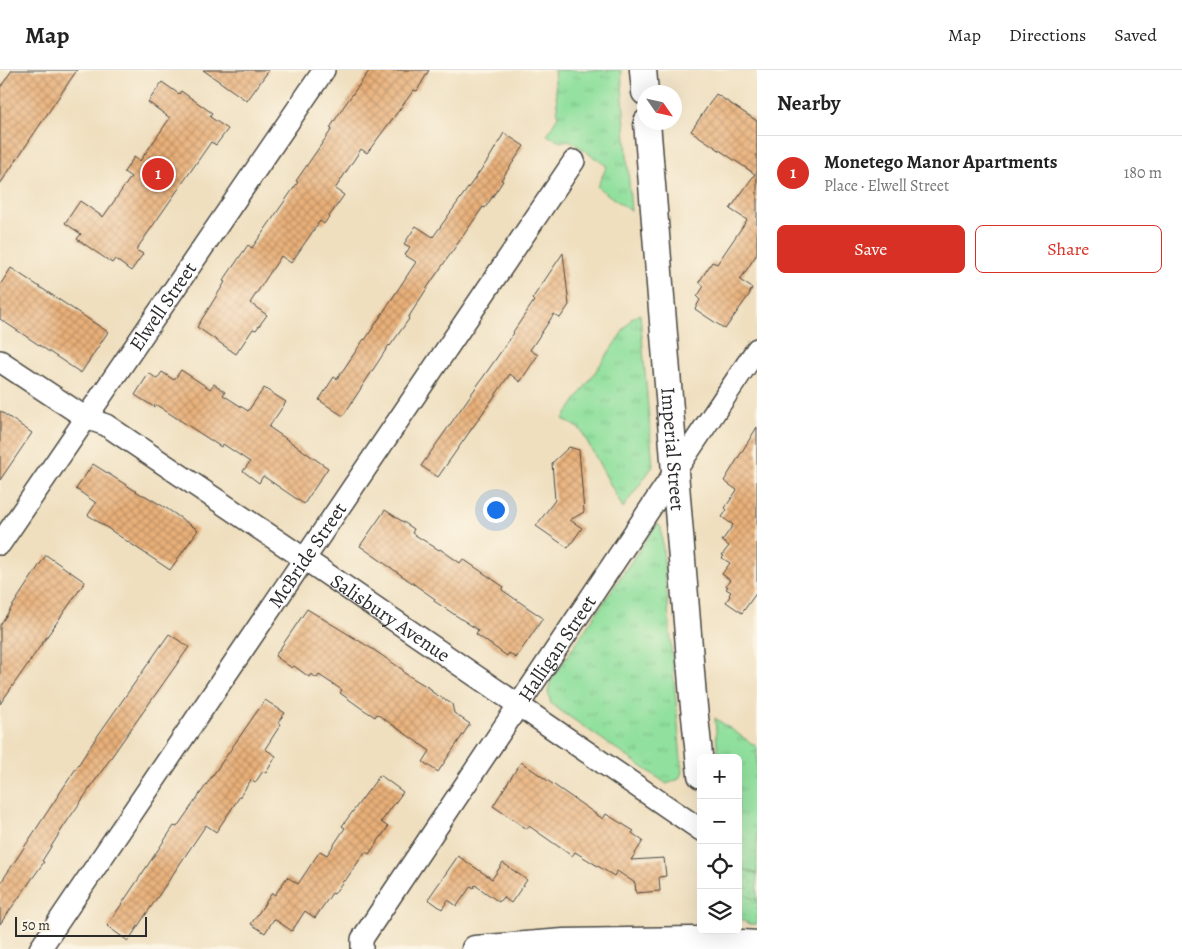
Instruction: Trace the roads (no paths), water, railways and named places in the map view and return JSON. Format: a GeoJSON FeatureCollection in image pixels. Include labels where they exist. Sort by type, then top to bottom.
{"type":"FeatureCollection","features":[{"type":"Feature","properties":{"kind":"street","name":"Elwell Street"},"geometry":{"type":"LineString","coordinates":[[0,544],[324,70]]}},
{"type":"Feature","properties":{"kind":"street"},"geometry":{"type":"LineString","coordinates":[[643,70],[644,85]]}},
{"type":"Feature","properties":{"kind":"street","name":"Imperial Street"},"geometry":{"type":"LineString","coordinates":[[648,130],[699,754]]}},
{"type":"Feature","properties":{"kind":"street","name":"McBride Street"},"geometry":{"type":"LineString","coordinates":[[40,949],[574,161]]}},
{"type":"Feature","properties":{"kind":"street","name":"Halligan Street"},"geometry":{"type":"LineString","coordinates":[[362,949],[362,938],[757,349]]}},
{"type":"Feature","properties":{"kind":"street","name":"Salisbury Avenue"},"geometry":{"type":"LineString","coordinates":[[0,361],[86,418],[106,426],[697,827]]}},
{"type":"Feature","properties":{"kind":"street"},"geometry":{"type":"LineString","coordinates":[[476,949],[564,942],[714,940],[757,944]]}},
{"type":"Feature","properties":{"kind":"place","name":"Monetego Manor Apartments"},"geometry":{"type":"Point","coordinates":[158,174]}}]}
